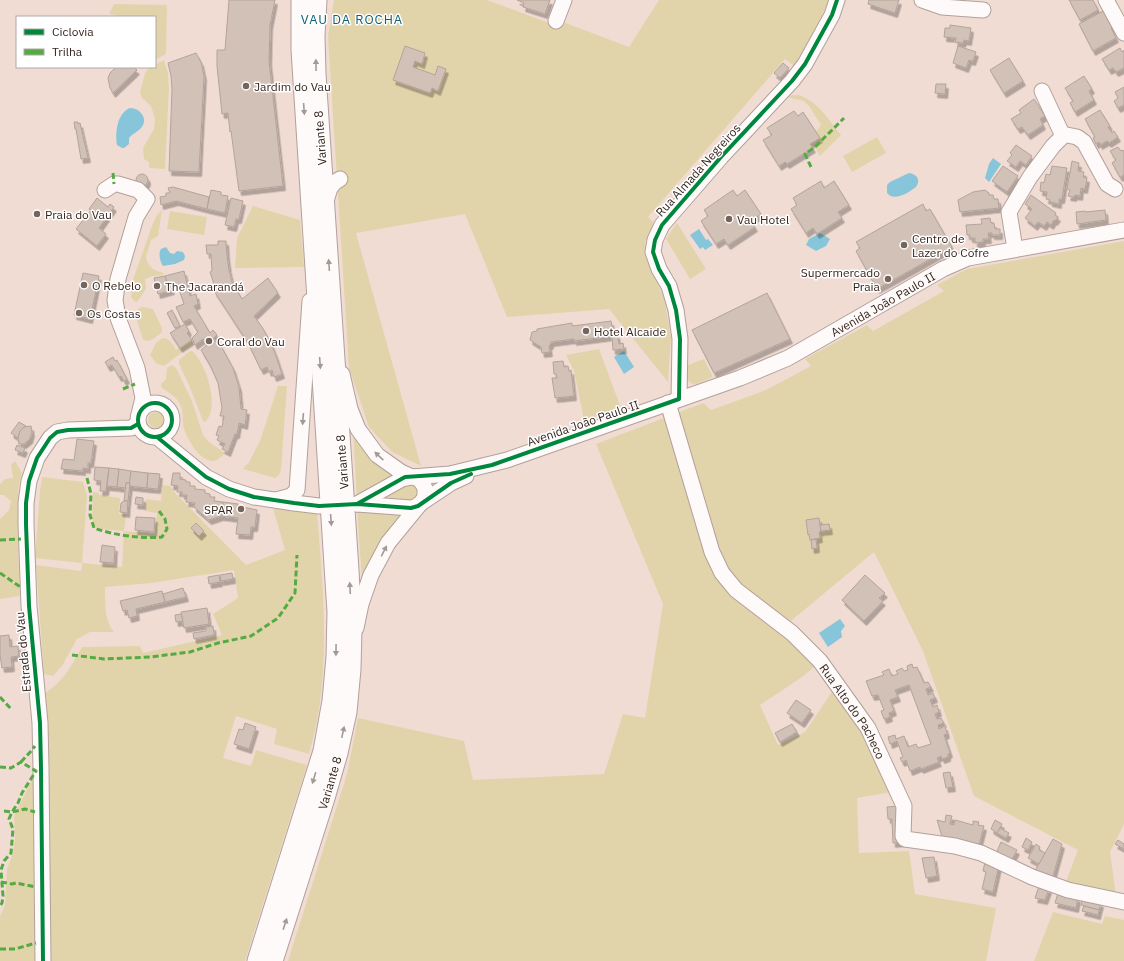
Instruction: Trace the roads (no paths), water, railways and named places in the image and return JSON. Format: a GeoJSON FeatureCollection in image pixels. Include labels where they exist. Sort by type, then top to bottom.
{"type":"FeatureCollection","features":[{"type":"Feature","properties":{"kind":"main road","name":"Variante 8"},"geometry":{"type":"LineString","coordinates":[[257,961],[323,751],[332,701],[336,656],[337,612],[301,50],[301,0]]}},
{"type":"Feature","properties":{"kind":"main road","name":"Variante 8"},"geometry":{"type":"LineString","coordinates":[[273,961],[338,753],[347,712],[351,669],[352,628],[316,74],[315,36],[317,0]]}},
{"type":"Feature","properties":{"kind":"street"},"geometry":{"type":"LineString","coordinates":[[556,21],[564,0]]}},
{"type":"Feature","properties":{"kind":"street","name":"Rua Almada Negreiros"},"geometry":{"type":"LineString","coordinates":[[674,401],[680,339],[676,310],[669,286],[659,269],[653,252],[655,240],[662,225],[721,157],[792,81],[805,64],[832,15],[837,0]]}},
{"type":"Feature","properties":{"kind":"street"},"geometry":{"type":"LineString","coordinates":[[922,0],[942,7],[983,10]]}},
{"type":"Feature","properties":{"kind":"street"},"geometry":{"type":"LineString","coordinates":[[1106,0],[1124,33]]}},
{"type":"Feature","properties":{"kind":"street"},"geometry":{"type":"LineString","coordinates":[[1042,91],[1063,136]]}},
{"type":"Feature","properties":{"kind":"street"},"geometry":{"type":"LineString","coordinates":[[1015,249],[1009,212],[1030,177],[1053,146],[1063,136],[1071,135],[1084,142],[1107,184],[1115,189]]}},
{"type":"Feature","properties":{"kind":"street"},"geometry":{"type":"LineString","coordinates":[[105,190],[114,184],[118,184],[138,190],[147,199],[136,217],[118,279],[115,300],[118,318],[137,368],[143,398],[139,417],[143,433],[152,437],[162,436],[169,431],[172,422]]}},
{"type":"Feature","properties":{"kind":"street","name":"Avenida João Paulo II"},"geometry":{"type":"LineString","coordinates":[[492,464],[740,378],[788,358],[943,269],[968,258],[1124,230]]}},
{"type":"Feature","properties":{"kind":"street"},"geometry":{"type":"LineString","coordinates":[[276,500],[291,496],[297,490],[299,481],[313,254]]}},
{"type":"Feature","properties":{"kind":"street"},"geometry":{"type":"LineString","coordinates":[[331,304],[340,366],[350,409],[358,429],[377,455],[390,466],[421,481],[426,489],[426,496],[421,504],[388,543],[371,575],[361,604],[351,669]]}},
{"type":"Feature","properties":{"kind":"street"},"geometry":{"type":"LineString","coordinates":[[137,368],[159,403]]}},
{"type":"Feature","properties":{"kind":"street","name":"Rua Alto do Pacheco"},"geometry":{"type":"LineString","coordinates":[[674,401],[712,552],[722,573],[736,590],[792,632],[820,661],[846,696],[868,728],[904,806],[903,836],[905,839],[955,846],[981,853],[1032,877],[1068,890],[1124,902]]}},
{"type":"Feature","properties":{"kind":"street"},"geometry":{"type":"LineString","coordinates":[[139,417],[149,404],[159,403],[166,406],[170,412],[174,439],[182,457]]}},
{"type":"Feature","properties":{"kind":"street","name":"Estrada do Vau"},"geometry":{"type":"LineString","coordinates":[[43,961],[40,730],[29,606],[26,524],[26,503],[29,480],[37,458],[50,438],[57,432],[68,430],[131,428],[139,417]]}},
{"type":"Feature","properties":{"kind":"street"},"geometry":{"type":"LineString","coordinates":[[157,437],[206,477],[229,489],[254,496],[319,506],[304,498],[300,491],[299,481]]}},
{"type":"Feature","properties":{"kind":"street"},"geometry":{"type":"LineString","coordinates":[[492,464],[451,483],[421,504],[411,508],[357,504],[402,479],[450,474],[492,464]]}},
{"type":"Feature","properties":{"kind":"water"},"geometry":{"type":"Polygon","coordinates":[[[130,108],[134,108],[140,112],[144,118],[144,121],[140,129],[129,138],[129,144],[122,148],[117,145],[116,135],[118,124],[122,114],[130,108]]]}},
{"type":"Feature","properties":{"kind":"water"},"geometry":{"type":"Polygon","coordinates":[[[993,158],[1001,164],[989,182],[985,178],[989,164],[993,158]]]}},
{"type":"Feature","properties":{"kind":"water"},"geometry":{"type":"Polygon","coordinates":[[[909,173],[916,176],[918,180],[916,187],[901,196],[890,196],[887,193],[887,185],[909,173]]]}},
{"type":"Feature","properties":{"kind":"water"},"geometry":{"type":"Polygon","coordinates":[[[699,229],[706,240],[708,239],[713,245],[705,250],[703,247],[700,249],[690,235],[699,229]]]}},
{"type":"Feature","properties":{"kind":"water"},"geometry":{"type":"Polygon","coordinates":[[[820,233],[830,239],[826,246],[816,251],[806,245],[809,239],[820,233]]]}},
{"type":"Feature","properties":{"kind":"water"},"geometry":{"type":"Polygon","coordinates":[[[166,247],[170,253],[174,254],[177,251],[183,252],[185,256],[184,260],[175,264],[163,266],[160,260],[160,253],[161,249],[166,247]]]}},
{"type":"Feature","properties":{"kind":"water"},"geometry":{"type":"Polygon","coordinates":[[[624,351],[634,367],[624,374],[614,357],[624,351]]]}},
{"type":"Feature","properties":{"kind":"water"},"geometry":{"type":"Polygon","coordinates":[[[840,619],[845,626],[841,631],[842,637],[828,647],[819,633],[840,619]]]}},
{"type":"Feature","properties":{"kind":"place","name":"Jardim do Vau"},"geometry":{"type":"Point","coordinates":[246,86]}},
{"type":"Feature","properties":{"kind":"place","name":"Praia do Vau"},"geometry":{"type":"Point","coordinates":[37,214]}},
{"type":"Feature","properties":{"kind":"place","name":"Vau Hotel"},"geometry":{"type":"Point","coordinates":[729,219]}},
{"type":"Feature","properties":{"kind":"place","name":"Centro de Lazer do Cofre"},"geometry":{"type":"Point","coordinates":[904,245]}},
{"type":"Feature","properties":{"kind":"place","name":"Supermercado Praia"},"geometry":{"type":"Point","coordinates":[888,279]}},
{"type":"Feature","properties":{"kind":"place","name":"O Rebelo"},"geometry":{"type":"Point","coordinates":[84,285]}},
{"type":"Feature","properties":{"kind":"place","name":"The Jacarandá"},"geometry":{"type":"Point","coordinates":[157,286]}},
{"type":"Feature","properties":{"kind":"place","name":"Os Costas"},"geometry":{"type":"Point","coordinates":[79,313]}},
{"type":"Feature","properties":{"kind":"place","name":"Hotel Alcaide"},"geometry":{"type":"Point","coordinates":[586,331]}},
{"type":"Feature","properties":{"kind":"place","name":"Coral do Vau"},"geometry":{"type":"Point","coordinates":[209,341]}},
{"type":"Feature","properties":{"kind":"place","name":"SPAR"},"geometry":{"type":"Point","coordinates":[241,509]}},
{"type":"Feature","properties":{"kind":"district","name":"VAU DA ROCHA"},"geometry":{"type":"Point","coordinates":[352,19]}}]}
